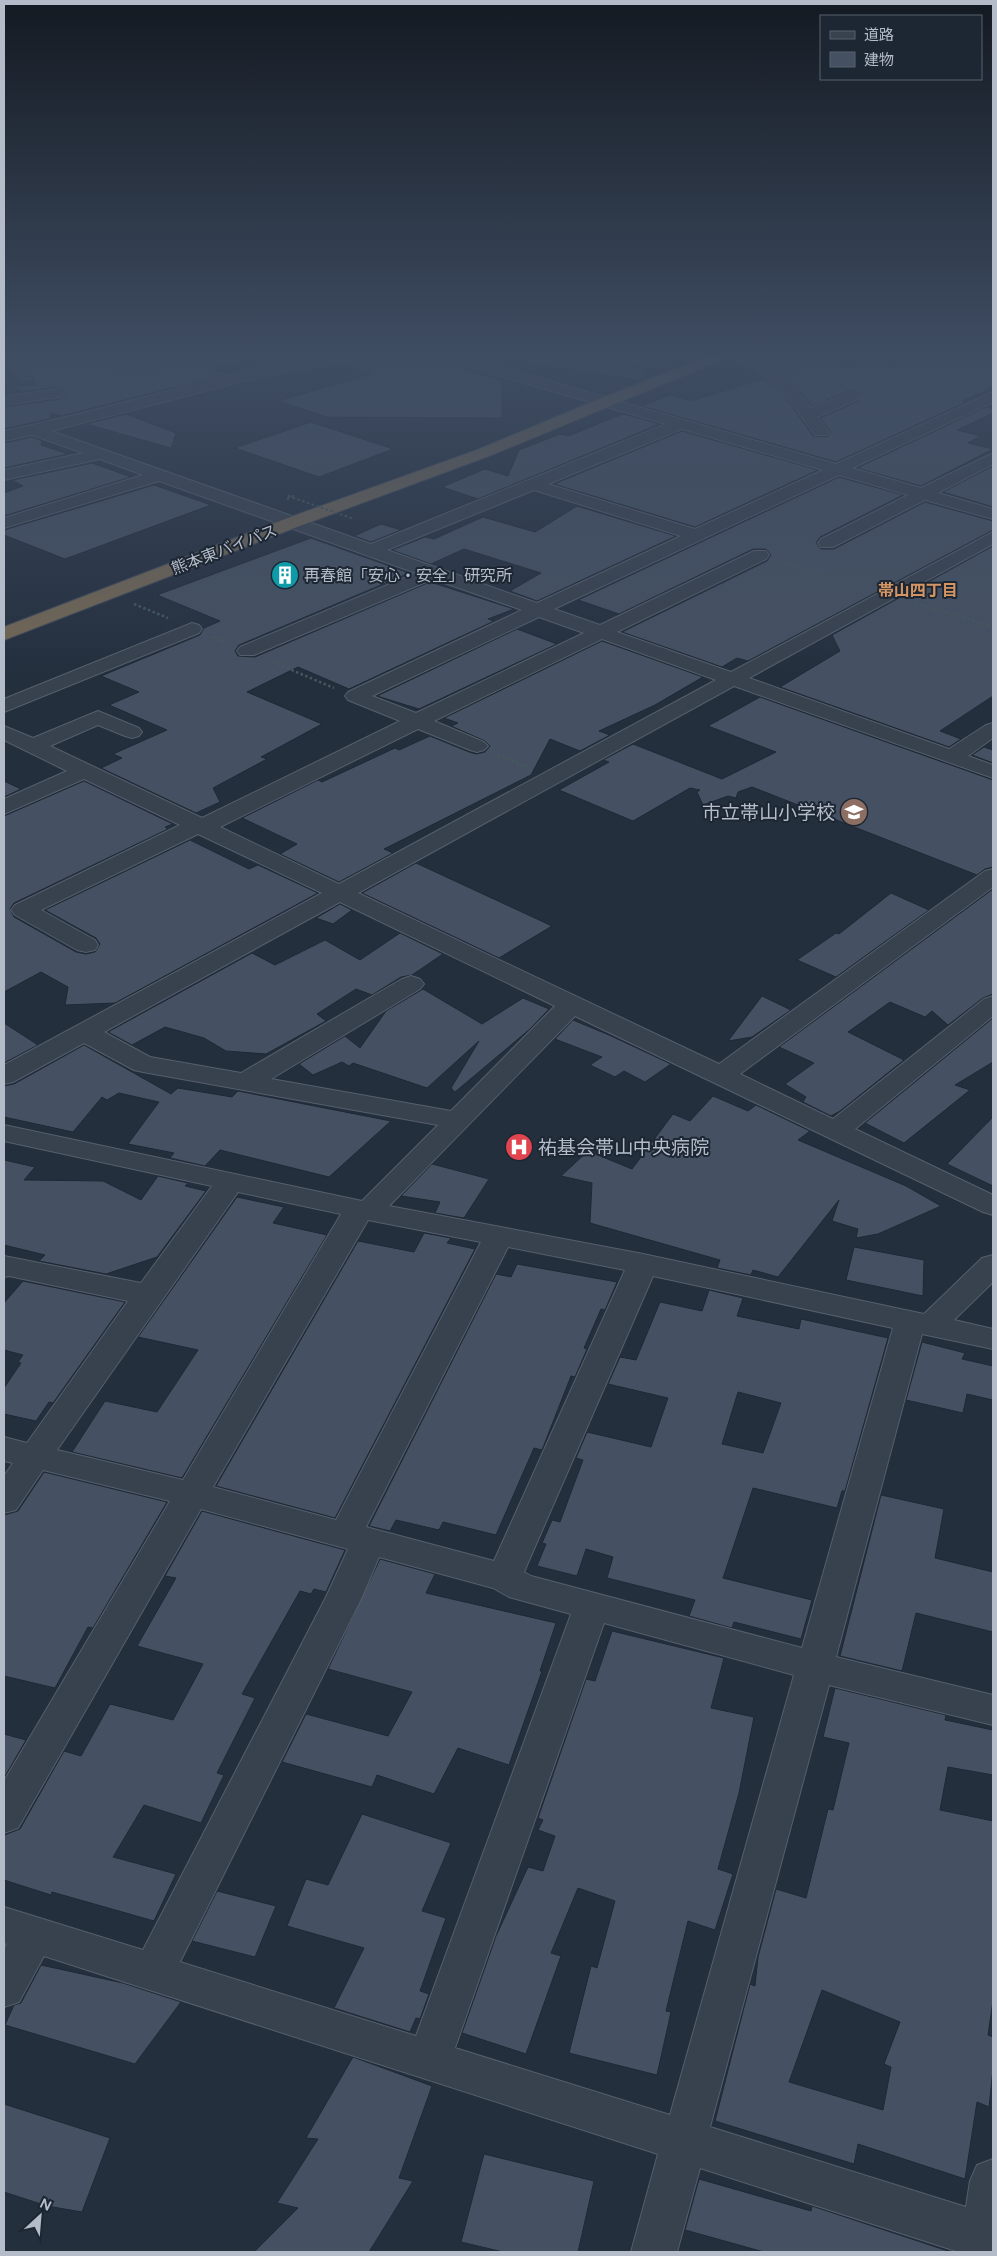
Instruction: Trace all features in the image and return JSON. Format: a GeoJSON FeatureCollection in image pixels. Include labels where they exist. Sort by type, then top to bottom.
{"type":"FeatureCollection","features":[{"type":"Feature","properties":{"kind":"highway","name":"熊本東バイパス"},"geometry":{"type":"LineString","coordinates":[[133,567],[413,461]]}},
{"type":"Feature","properties":{"kind":"highway","name":"熊本東バイパス"},"geometry":{"type":"LineString","coordinates":[[4,634],[291,523],[460,461]]}},
{"type":"Feature","properties":{"kind":"street"},"geometry":{"type":"LineString","coordinates":[[4,475],[67,461]]}},
{"type":"Feature","properties":{"kind":"street"},"geometry":{"type":"LineString","coordinates":[[121,461],[539,612],[993,772]]}},
{"type":"Feature","properties":{"kind":"street"},"geometry":{"type":"LineString","coordinates":[[370,551],[591,461]]}},
{"type":"Feature","properties":{"kind":"street"},"geometry":{"type":"LineString","coordinates":[[811,461],[993,514]]}},
{"type":"Feature","properties":{"kind":"street"},"geometry":{"type":"LineString","coordinates":[[477,746],[355,696],[539,612],[854,461]]}},
{"type":"Feature","properties":{"kind":"street"},"geometry":{"type":"LineString","coordinates":[[827,543],[987,461]]}},
{"type":"Feature","properties":{"kind":"street"},"geometry":{"type":"LineString","coordinates":[[4,524],[160,475]]}},
{"type":"Feature","properties":{"kind":"street"},"geometry":{"type":"LineString","coordinates":[[535,485],[698,536]]}},
{"type":"Feature","properties":{"kind":"street"},"geometry":{"type":"LineString","coordinates":[[4,1076],[339,892],[734,680],[993,537]]}},
{"type":"Feature","properties":{"kind":"street"},"geometry":{"type":"LineString","coordinates":[[86,945],[23,910],[602,633],[760,555]]}},
{"type":"Feature","properties":{"kind":"street"},"geometry":{"type":"LineString","coordinates":[[247,652],[431,572]]}},
{"type":"Feature","properties":{"kind":"street"},"geometry":{"type":"LineString","coordinates":[[4,706],[192,629]]}},
{"type":"Feature","properties":{"kind":"street"},"geometry":{"type":"LineString","coordinates":[[32,746],[98,717],[132,732]]}},
{"type":"Feature","properties":{"kind":"street"},"geometry":{"type":"LineString","coordinates":[[952,757],[993,729]]}},
{"type":"Feature","properties":{"kind":"street"},"geometry":{"type":"LineString","coordinates":[[4,732],[993,1206]]}},
{"type":"Feature","properties":{"kind":"street"},"geometry":{"type":"LineString","coordinates":[[4,807],[84,771]]}},
{"type":"Feature","properties":{"kind":"street"},"geometry":{"type":"LineString","coordinates":[[720,1076],[993,876]]}},
{"type":"Feature","properties":{"kind":"street"},"geometry":{"type":"LineString","coordinates":[[246,1082],[412,984]]}},
{"type":"Feature","properties":{"kind":"street"},"geometry":{"type":"LineString","coordinates":[[4,1816],[191,1494],[364,1210],[458,1120],[572,1004]]}},
{"type":"Feature","properties":{"kind":"street"},"geometry":{"type":"LineString","coordinates":[[835,1131],[993,1004]]}},
{"type":"Feature","properties":{"kind":"street"},"geometry":{"type":"LineString","coordinates":[[84,1032],[143,1064],[458,1120]]}},
{"type":"Feature","properties":{"kind":"street"},"geometry":{"type":"LineString","coordinates":[[4,1133],[364,1210],[643,1264],[993,1339]]}},
{"type":"Feature","properties":{"kind":"street"},"geometry":{"type":"LineString","coordinates":[[4,1501],[19,1453],[148,1295],[231,1181]]}},
{"type":"Feature","properties":{"kind":"street"},"geometry":{"type":"LineString","coordinates":[[153,1973],[344,1597],[357,1538],[499,1236]]}},
{"type":"Feature","properties":{"kind":"street"},"geometry":{"type":"LineString","coordinates":[[504,1576],[643,1264]]}},
{"type":"Feature","properties":{"kind":"street"},"geometry":{"type":"LineString","coordinates":[[654,2252],[683,2141],[817,1667],[920,1324],[993,1265]]}},
{"type":"Feature","properties":{"kind":"street"},"geometry":{"type":"LineString","coordinates":[[4,1266],[148,1295]]}},
{"type":"Feature","properties":{"kind":"street"},"geometry":{"type":"LineString","coordinates":[[19,1453],[191,1494],[504,1576],[520,1587],[817,1667],[993,1710]]}},
{"type":"Feature","properties":{"kind":"street"},"geometry":{"type":"LineString","coordinates":[[429,2060],[592,1606]]}},
{"type":"Feature","properties":{"kind":"street"},"geometry":{"type":"LineString","coordinates":[[4,1988],[19,1930],[683,2141],[987,2242],[993,2181]]}},
{"type":"Feature","properties":{"kind":"path"},"geometry":{"type":"LineString","coordinates":[[288,496],[354,519]]}},
{"type":"Feature","properties":{"kind":"path"},"geometry":{"type":"LineString","coordinates":[[760,555],[993,627]]}},
{"type":"Feature","properties":{"kind":"path"},"geometry":{"type":"LineString","coordinates":[[477,746],[552,778]]}},
{"type":"Feature","properties":{"kind":"building"},"geometry":{"type":"Polygon","coordinates":[[[4,461],[35,461],[4,468],[4,461]]]}},
{"type":"Feature","properties":{"kind":"building"},"geometry":{"type":"Polygon","coordinates":[[[273,461],[361,461],[319,477],[273,461]]]}},
{"type":"Feature","properties":{"kind":"building"},"geometry":{"type":"Polygon","coordinates":[[[514,461],[570,461],[478,499],[442,487],[485,469],[508,476],[514,461]]]}},
{"type":"Feature","properties":{"kind":"building"},"geometry":{"type":"Polygon","coordinates":[[[609,461],[788,461],[818,470],[695,527],[554,484],[609,461]]]}},
{"type":"Feature","properties":{"kind":"building"},"geometry":{"type":"Polygon","coordinates":[[[871,461],[969,461],[921,486],[857,468],[871,461]]]}},
{"type":"Feature","properties":{"kind":"building"},"geometry":{"type":"Polygon","coordinates":[[[92,463],[131,477],[4,516],[4,493],[23,486],[13,480],[92,463]]]}},
{"type":"Feature","properties":{"kind":"building"},"geometry":{"type":"Polygon","coordinates":[[[993,466],[993,507],[943,492],[993,466]]]}},
{"type":"Feature","properties":{"kind":"building"},"geometry":{"type":"Polygon","coordinates":[[[839,477],[903,495],[820,537],[816,543],[821,549],[834,549],[925,502],[993,521],[993,530],[748,661],[737,658],[722,667],[622,632],[767,561],[771,555],[766,549],[753,549],[619,614],[578,600],[839,477]]]}},
{"type":"Feature","properties":{"kind":"building"},"geometry":{"type":"Polygon","coordinates":[[[154,485],[211,505],[65,559],[4,535],[4,530],[154,485]]]}},
{"type":"Feature","properties":{"kind":"building"},"geometry":{"type":"Polygon","coordinates":[[[577,506],[676,536],[537,601],[510,591],[541,573],[464,549],[431,564],[392,550],[425,537],[434,539],[483,517],[535,532],[577,506]]]}},
{"type":"Feature","properties":{"kind":"building"},"geometry":{"type":"Polygon","coordinates":[[[381,524],[401,530],[371,542],[354,536],[381,524]]]}},
{"type":"Feature","properties":{"kind":"building"},"geometry":{"type":"Polygon","coordinates":[[[311,538],[409,573],[239,645],[235,651],[238,656],[255,657],[430,582],[514,609],[488,619],[494,621],[349,689],[298,667],[247,692],[322,724],[261,757],[267,759],[213,788],[220,802],[196,813],[101,768],[122,758],[113,754],[167,730],[109,705],[139,692],[101,676],[200,635],[204,628],[220,621],[157,595],[311,538]]]}},
{"type":"Feature","properties":{"kind":"building"},"geometry":{"type":"Polygon","coordinates":[[[993,546],[993,696],[940,731],[961,739],[949,747],[780,687],[840,651],[832,635],[993,546]]]}},
{"type":"Feature","properties":{"kind":"building"},"geometry":{"type":"Polygon","coordinates":[[[517,629],[557,644],[419,709],[377,696],[517,629]]]}},
{"type":"Feature","properties":{"kind":"building"},"geometry":{"type":"Polygon","coordinates":[[[602,641],[703,677],[655,705],[599,731],[610,735],[580,751],[550,739],[531,775],[384,849],[393,853],[339,882],[280,854],[297,844],[242,818],[318,780],[322,782],[395,748],[399,750],[430,736],[469,752],[476,754],[485,752],[490,746],[485,741],[451,726],[458,723],[444,718],[602,641]]]}},
{"type":"Feature","properties":{"kind":"building"},"geometry":{"type":"Polygon","coordinates":[[[760,697],[993,780],[993,867],[985,869],[977,875],[752,787],[738,792],[736,798],[728,796],[703,805],[697,792],[700,790],[690,788],[633,821],[559,790],[609,762],[603,760],[633,744],[722,779],[776,752],[708,726],[760,697]]]}},
{"type":"Feature","properties":{"kind":"building"},"geometry":{"type":"Polygon","coordinates":[[[984,747],[993,750],[993,763],[972,755],[984,747]]]}},
{"type":"Feature","properties":{"kind":"building"},"geometry":{"type":"Polygon","coordinates":[[[4,781],[21,789],[4,797],[4,781]]]}},
{"type":"Feature","properties":{"kind":"building"},"geometry":{"type":"Polygon","coordinates":[[[84,781],[173,824],[165,827],[168,829],[14,903],[10,909],[14,917],[76,952],[86,954],[95,952],[100,944],[96,938],[45,910],[190,840],[249,869],[258,865],[318,893],[115,1003],[65,1005],[68,987],[41,972],[4,992],[4,816],[84,781]]]}},
{"type":"Feature","properties":{"kind":"building"},"geometry":{"type":"Polygon","coordinates":[[[416,863],[552,926],[499,958],[362,893],[416,863]]]}},
{"type":"Feature","properties":{"kind":"building"},"geometry":{"type":"Polygon","coordinates":[[[993,889],[993,994],[983,998],[948,1025],[932,1011],[925,1017],[890,1002],[848,1032],[904,1060],[840,1111],[831,1116],[803,1102],[806,1097],[785,1084],[814,1063],[779,1047],[993,889]]]}},
{"type":"Feature","properties":{"kind":"building"},"geometry":{"type":"Polygon","coordinates":[[[891,893],[929,910],[836,977],[797,960],[836,933],[839,934],[891,893]]]}},
{"type":"Feature","properties":{"kind":"building"},"geometry":{"type":"Polygon","coordinates":[[[340,904],[352,910],[333,924],[316,918],[340,904]]]}},
{"type":"Feature","properties":{"kind":"building"},"geometry":{"type":"Polygon","coordinates":[[[400,933],[443,954],[412,975],[401,977],[372,995],[356,989],[317,1014],[326,1021],[266,1054],[226,1051],[204,1038],[165,1027],[132,1045],[108,1032],[252,953],[275,965],[325,940],[360,960],[400,933]]]}},
{"type":"Feature","properties":{"kind":"building"},"geometry":{"type":"Polygon","coordinates":[[[423,989],[482,1024],[523,998],[549,1009],[530,1029],[455,1092],[451,1088],[479,1041],[427,1088],[353,1063],[349,1066],[342,1062],[313,1075],[299,1064],[345,1036],[360,1048],[386,1011],[423,989]]]}},
{"type":"Feature","properties":{"kind":"building"},"geometry":{"type":"Polygon","coordinates":[[[762,996],[791,1010],[752,1037],[728,1041],[762,996]]]}},
{"type":"Feature","properties":{"kind":"building"},"geometry":{"type":"Polygon","coordinates":[[[993,1018],[993,1062],[955,1085],[970,1090],[904,1143],[865,1123],[993,1018]]]}},
{"type":"Feature","properties":{"kind":"building"},"geometry":{"type":"Polygon","coordinates":[[[573,1020],[671,1064],[645,1082],[624,1071],[615,1077],[590,1065],[602,1057],[555,1039],[573,1020]]]}},
{"type":"Feature","properties":{"kind":"building"},"geometry":{"type":"Polygon","coordinates":[[[4,1023],[38,1045],[4,1063],[4,1023]]]}},
{"type":"Feature","properties":{"kind":"building"},"geometry":{"type":"Polygon","coordinates":[[[84,1045],[171,1094],[178,1088],[232,1097],[238,1091],[391,1121],[329,1177],[220,1150],[205,1166],[170,1158],[174,1153],[128,1144],[159,1102],[119,1093],[107,1100],[102,1097],[73,1132],[4,1117],[4,1086],[14,1084],[84,1045]]]}},
{"type":"Feature","properties":{"kind":"building"},"geometry":{"type":"Polygon","coordinates":[[[713,1096],[748,1111],[756,1105],[810,1131],[798,1140],[906,1186],[941,1206],[878,1234],[856,1238],[858,1229],[832,1221],[839,1200],[778,1277],[753,1270],[751,1275],[717,1268],[720,1260],[590,1223],[592,1183],[561,1176],[588,1151],[632,1169],[673,1114],[690,1121],[713,1096]]]}},
{"type":"Feature","properties":{"kind":"building"},"geometry":{"type":"Polygon","coordinates":[[[993,1117],[993,1186],[947,1164],[993,1117]]]}},
{"type":"Feature","properties":{"kind":"building"},"geometry":{"type":"Polygon","coordinates":[[[4,1160],[35,1167],[24,1180],[103,1181],[141,1200],[158,1176],[188,1183],[185,1186],[206,1191],[157,1257],[106,1274],[39,1261],[45,1255],[4,1245],[4,1160]]]}},
{"type":"Feature","properties":{"kind":"building"},"geometry":{"type":"Polygon","coordinates":[[[432,1164],[489,1179],[464,1218],[435,1213],[440,1202],[401,1196],[432,1164]]]}},
{"type":"Feature","properties":{"kind":"building"},"geometry":{"type":"Polygon","coordinates":[[[237,1197],[284,1207],[273,1223],[327,1235],[182,1478],[72,1452],[105,1401],[157,1412],[198,1350],[138,1337],[237,1197]]]}},
{"type":"Feature","properties":{"kind":"building"},"geometry":{"type":"Polygon","coordinates":[[[424,1233],[451,1238],[447,1243],[475,1249],[335,1518],[216,1486],[358,1241],[414,1252],[424,1233]]]}},
{"type":"Feature","properties":{"kind":"building"},"geometry":{"type":"Polygon","coordinates":[[[854,1247],[924,1260],[923,1296],[846,1280],[854,1247]]]}},
{"type":"Feature","properties":{"kind":"building"},"geometry":{"type":"Polygon","coordinates":[[[517,1264],[617,1282],[605,1310],[601,1309],[584,1348],[587,1349],[575,1377],[571,1376],[542,1450],[534,1448],[496,1535],[443,1522],[439,1530],[396,1520],[390,1531],[369,1526],[496,1274],[511,1277],[517,1264]]]}},
{"type":"Feature","properties":{"kind":"building"},"geometry":{"type":"Polygon","coordinates":[[[23,1281],[125,1302],[53,1403],[49,1402],[36,1421],[4,1414],[4,1388],[21,1363],[18,1362],[23,1355],[4,1350],[4,1303],[23,1281]]]}},
{"type":"Feature","properties":{"kind":"building"},"geometry":{"type":"Polygon","coordinates":[[[709,1290],[743,1298],[737,1316],[799,1329],[801,1319],[888,1338],[845,1491],[842,1491],[837,1508],[753,1488],[723,1578],[812,1600],[801,1639],[734,1622],[732,1628],[689,1616],[695,1600],[607,1578],[613,1557],[586,1549],[577,1576],[537,1566],[546,1544],[542,1543],[552,1520],[560,1522],[583,1460],[576,1458],[587,1432],[651,1447],[668,1398],[608,1384],[620,1357],[636,1360],[660,1302],[702,1311],[709,1290]],[[738,1392],[722,1444],[763,1453],[781,1403],[738,1392]]]}},
{"type":"Feature","properties":{"kind":"building"},"geometry":{"type":"Polygon","coordinates":[[[922,1342],[965,1353],[962,1359],[993,1366],[993,1400],[967,1394],[963,1413],[906,1400],[922,1342]]]}},
{"type":"Feature","properties":{"kind":"building"},"geometry":{"type":"Polygon","coordinates":[[[44,1472],[167,1502],[93,1628],[88,1627],[55,1688],[4,1676],[4,1515],[18,1511],[44,1472]]]}},
{"type":"Feature","properties":{"kind":"building"},"geometry":{"type":"Polygon","coordinates":[[[881,1495],[944,1509],[935,1558],[993,1572],[993,1632],[916,1613],[902,1671],[840,1656],[881,1495]]]}},
{"type":"Feature","properties":{"kind":"building"},"geometry":{"type":"Polygon","coordinates":[[[202,1511],[345,1550],[326,1592],[314,1589],[311,1594],[300,1591],[242,1694],[255,1698],[217,1773],[224,1775],[201,1823],[144,1805],[113,1857],[176,1874],[154,1921],[52,1892],[51,1895],[4,1880],[4,1835],[20,1829],[64,1751],[81,1756],[110,1704],[173,1720],[203,1664],[137,1646],[176,1578],[165,1576],[202,1511]]]}},
{"type":"Feature","properties":{"kind":"building"},"geometry":{"type":"Polygon","coordinates":[[[380,1559],[435,1574],[426,1593],[556,1623],[540,1671],[542,1671],[509,1765],[458,1748],[434,1794],[377,1775],[372,1787],[282,1762],[306,1714],[388,1736],[412,1692],[328,1669],[380,1559]]]}},
{"type":"Feature","properties":{"kind":"building"},"geometry":{"type":"Polygon","coordinates":[[[612,1631],[724,1658],[711,1708],[754,1717],[739,1793],[718,1869],[733,1874],[715,1930],[688,1921],[666,2011],[671,2012],[657,2075],[569,2053],[591,1966],[597,1968],[615,1901],[578,1888],[551,1953],[561,1956],[526,2054],[462,2033],[496,1936],[528,1867],[543,1871],[555,1836],[538,1830],[543,1820],[538,1818],[586,1679],[595,1681],[612,1631]]]}},
{"type":"Feature","properties":{"kind":"building"},"geometry":{"type":"Polygon","coordinates":[[[835,1688],[946,1715],[945,1720],[993,1730],[993,1775],[948,1767],[940,1810],[993,1821],[993,2001],[988,2035],[993,2037],[993,2069],[989,2107],[977,2102],[965,2179],[858,2144],[854,2164],[715,2121],[750,1984],[755,1986],[758,1957],[776,1889],[806,1898],[828,1809],[833,1810],[849,1743],[823,1737],[835,1688]],[[822,1990],[789,2082],[883,2110],[891,2067],[884,2064],[900,2022],[822,1990]]]}},
{"type":"Feature","properties":{"kind":"building"},"geometry":{"type":"Polygon","coordinates":[[[4,1734],[26,1740],[4,1778],[4,1734]]]}},
{"type":"Feature","properties":{"kind":"building"},"geometry":{"type":"Polygon","coordinates":[[[362,1814],[451,1843],[422,1911],[446,1918],[420,1991],[429,1994],[420,2019],[416,2018],[410,2032],[334,2008],[364,1948],[287,1926],[306,1879],[328,1885],[362,1814]]]}},
{"type":"Feature","properties":{"kind":"building"},"geometry":{"type":"Polygon","coordinates":[[[217,1891],[276,1906],[255,1957],[192,1941],[217,1891]]]}},
{"type":"Feature","properties":{"kind":"building"},"geometry":{"type":"Polygon","coordinates":[[[41,1965],[123,1983],[181,2002],[135,2064],[5,2025],[14,2005],[21,2003],[41,1965]]]}},
{"type":"Feature","properties":{"kind":"building"},"geometry":{"type":"Polygon","coordinates":[[[353,2057],[432,2086],[399,2178],[413,2181],[369,2252],[254,2252],[298,2208],[277,2203],[318,2139],[306,2138],[353,2057]]]}},
{"type":"Feature","properties":{"kind":"building"},"geometry":{"type":"Polygon","coordinates":[[[4,2104],[110,2138],[82,2212],[47,2206],[4,2192],[4,2104]]]}},
{"type":"Feature","properties":{"kind":"building"},"geometry":{"type":"Polygon","coordinates":[[[484,2154],[594,2181],[578,2252],[503,2252],[461,2242],[484,2154]]]}},
{"type":"Feature","properties":{"kind":"building"},"geometry":{"type":"Polygon","coordinates":[[[699,2179],[811,2211],[812,2206],[951,2252],[764,2252],[685,2230],[699,2179]]]}},
{"type":"Feature","properties":{"kind":"place","name":"再春館「安心・安全」研究所"},"geometry":{"type":"Point","coordinates":[285,575]}},
{"type":"Feature","properties":{"kind":"place","name":"市立帯山小学校"},"geometry":{"type":"Point","coordinates":[854,812]}},
{"type":"Feature","properties":{"kind":"place","name":"祐基会帯山中央病院"},"geometry":{"type":"Point","coordinates":[519,1147]}},
{"type":"Feature","properties":{"kind":"district","name":"帯山四丁目"},"geometry":{"type":"Point","coordinates":[918,590]}}]}
